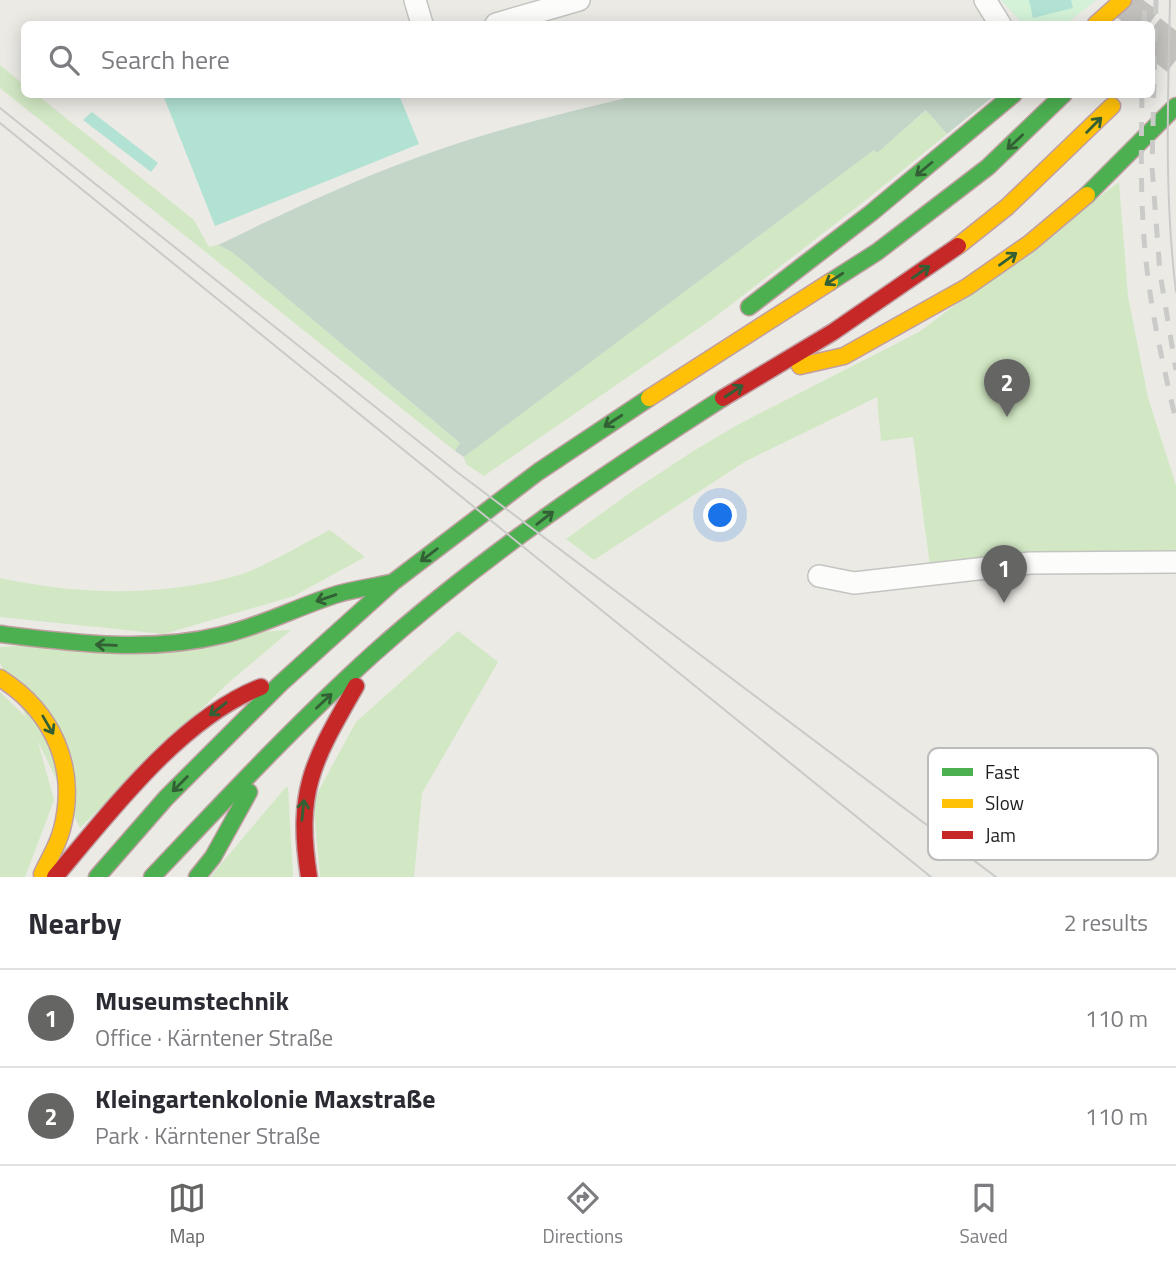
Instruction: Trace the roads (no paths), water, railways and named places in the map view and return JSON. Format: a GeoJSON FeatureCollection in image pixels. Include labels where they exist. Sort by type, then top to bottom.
{"type":"FeatureCollection","features":[{"type":"Feature","properties":{"kind":"highway"},"geometry":{"type":"LineString","coordinates":[[1099,21],[1123,0]]}},
{"type":"Feature","properties":{"kind":"highway"},"geometry":{"type":"LineString","coordinates":[[740,313],[871,213],[1009,98]]}},
{"type":"Feature","properties":{"kind":"highway"},"geometry":{"type":"LineString","coordinates":[[97,877],[166,798],[280,684],[392,583],[538,472],[877,252],[924,218],[988,167],[1060,98]]}},
{"type":"Feature","properties":{"kind":"highway"},"geometry":{"type":"LineString","coordinates":[[152,877],[274,748],[373,654],[433,604],[550,513],[614,468],[760,374],[833,332],[950,252],[1007,207],[1112,106]]}},
{"type":"Feature","properties":{"kind":"highway"},"geometry":{"type":"LineString","coordinates":[[760,374],[844,356],[890,333],[967,287],[1030,243],[1088,195],[1176,106]]}},
{"type":"Feature","properties":{"kind":"highway"},"geometry":{"type":"LineString","coordinates":[[670,384],[712,337]]}},
{"type":"Feature","properties":{"kind":"highway"},"geometry":{"type":"LineString","coordinates":[[0,634],[105,646],[176,643],[221,636],[342,593],[392,583]]}},
{"type":"Feature","properties":{"kind":"highway"},"geometry":{"type":"LineString","coordinates":[[309,877],[302,839],[306,785],[320,751],[373,654]]}},
{"type":"Feature","properties":{"kind":"highway"},"geometry":{"type":"LineString","coordinates":[[0,678],[27,698],[44,718],[63,761],[66,796],[62,830],[41,877]]}},
{"type":"Feature","properties":{"kind":"highway"},"geometry":{"type":"LineString","coordinates":[[55,877],[144,777],[201,722],[236,696],[253,689],[280,684]]}},
{"type":"Feature","properties":{"kind":"highway"},"geometry":{"type":"LineString","coordinates":[[197,877],[213,857],[274,748]]}},
{"type":"Feature","properties":{"kind":"street"},"geometry":{"type":"LineString","coordinates":[[415,0],[421,21]]}},
{"type":"Feature","properties":{"kind":"street"},"geometry":{"type":"LineString","coordinates":[[985,0],[998,21]]}},
{"type":"Feature","properties":{"kind":"street"},"geometry":{"type":"LineString","coordinates":[[505,21],[565,2]]}},
{"type":"Feature","properties":{"kind":"street"},"geometry":{"type":"LineString","coordinates":[[819,576],[854,583],[1030,563],[1176,562]]}},
{"type":"Feature","properties":{"kind":"tunnel"},"geometry":{"type":"LineString","coordinates":[[1128,21],[1143,0]]}},
{"type":"Feature","properties":{"kind":"tunnel"},"geometry":{"type":"LineString","coordinates":[[1155,56],[1176,29]]}},
{"type":"Feature","properties":{"kind":"tram line"},"geometry":{"type":"LineString","coordinates":[[1170,0],[1168,183],[1176,292]]}},
{"type":"Feature","properties":{"kind":"tram line"},"geometry":{"type":"LineString","coordinates":[[0,108],[457,472],[928,826]]}},
{"type":"Feature","properties":{"kind":"tram line"},"geometry":{"type":"LineString","coordinates":[[0,123],[931,877]]}},
{"type":"Feature","properties":{"kind":"tram line"},"geometry":{"type":"LineString","coordinates":[[973,860],[996,877]]}},
{"type":"Feature","properties":{"kind":"railway"},"geometry":{"type":"LineString","coordinates":[[1144,21],[1145,0]]}},
{"type":"Feature","properties":{"kind":"railway"},"geometry":{"type":"LineString","coordinates":[[1155,42],[1156,0]]}},
{"type":"Feature","properties":{"kind":"railway"},"geometry":{"type":"LineString","coordinates":[[1142,98],[1145,255],[1150,296],[1176,421]]}},
{"type":"Feature","properties":{"kind":"railway"},"geometry":{"type":"LineString","coordinates":[[1154,98],[1152,167],[1160,273],[1176,370]]}},
{"type":"Feature","properties":{"kind":"place","name":"Kleingartenkolonie Maxstraße"},"geometry":{"type":"Point","coordinates":[1007,417]}},
{"type":"Feature","properties":{"kind":"place","name":"Museumstechnik"},"geometry":{"type":"Point","coordinates":[1004,603]}}]}
